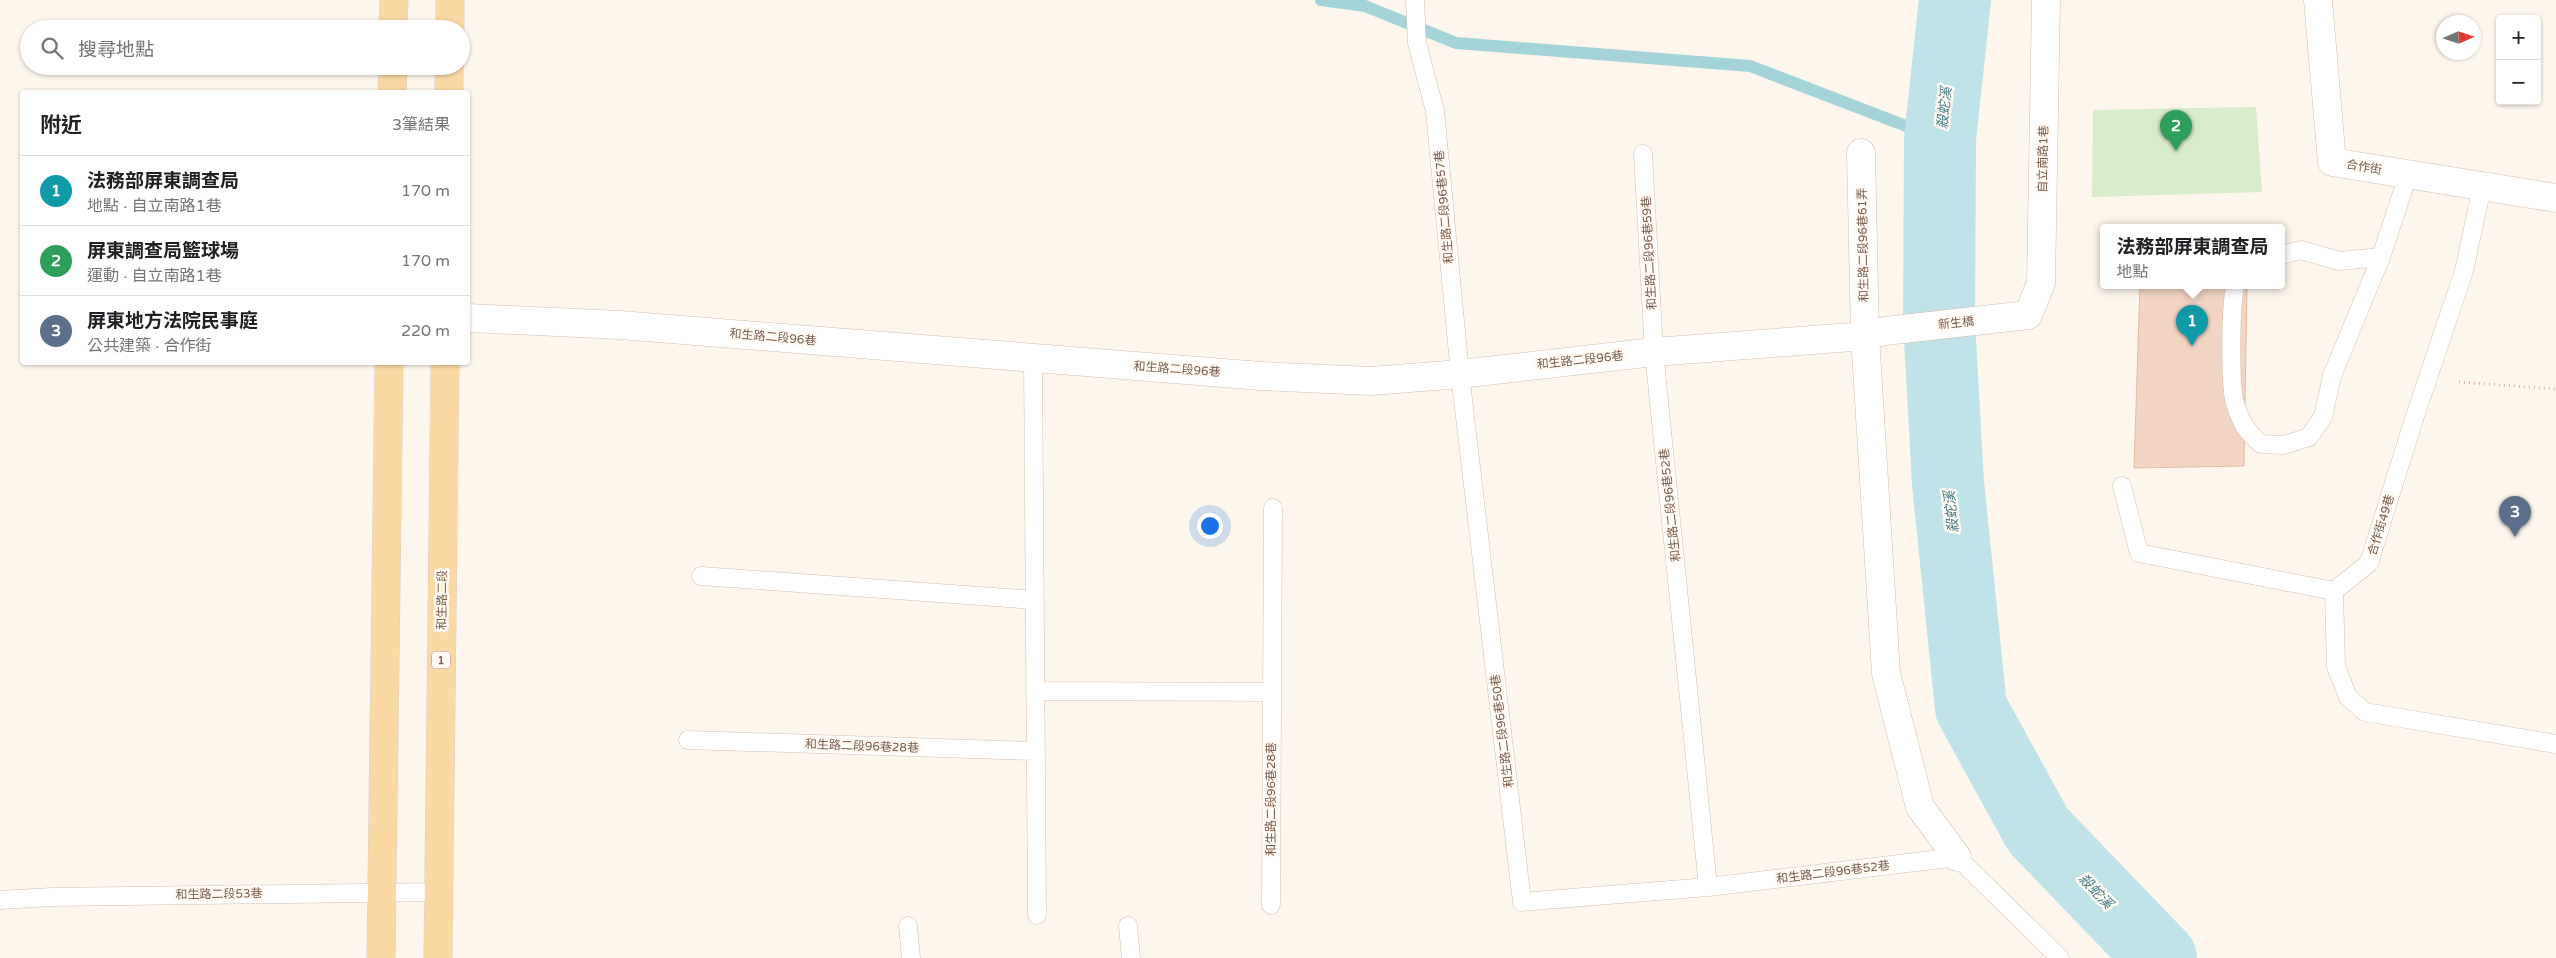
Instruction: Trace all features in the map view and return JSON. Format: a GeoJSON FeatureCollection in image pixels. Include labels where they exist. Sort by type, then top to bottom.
{"type":"FeatureCollection","features":[{"type":"Feature","properties":{"kind":"main road"},"geometry":{"type":"LineString","coordinates":[[393,20],[394,0]]}},
{"type":"Feature","properties":{"kind":"main road"},"geometry":{"type":"LineString","coordinates":[[450,0],[450,20]]}},
{"type":"Feature","properties":{"kind":"main road"},"geometry":{"type":"LineString","coordinates":[[392,90],[393,75]]}},
{"type":"Feature","properties":{"kind":"main road"},"geometry":{"type":"LineString","coordinates":[[449,90],[450,75]]}},
{"type":"Feature","properties":{"kind":"main road"},"geometry":{"type":"LineString","coordinates":[[381,958],[389,365]]}},
{"type":"Feature","properties":{"kind":"main road","name":"和生路二段"},"geometry":{"type":"LineString","coordinates":[[438,958],[445,365]]}},
{"type":"Feature","properties":{"kind":"street","name":"自立南路1巷"},"geometry":{"type":"LineString","coordinates":[[2028,315],[2040,283],[2046,0]]}},
{"type":"Feature","properties":{"kind":"street","name":"合作街"},"geometry":{"type":"LineString","coordinates":[[2318,0],[2332,162],[2556,198]]}},
{"type":"Feature","properties":{"kind":"street","name":"和生路二段96巷61弄"},"geometry":{"type":"LineString","coordinates":[[1861,153],[1875,334]]}},
{"type":"Feature","properties":{"kind":"street","name":"新生橋"},"geometry":{"type":"LineString","coordinates":[[1875,334],[2028,315]]}},
{"type":"Feature","properties":{"kind":"street","name":"和生路二段96巷"},"geometry":{"type":"LineString","coordinates":[[470,318],[620,325],[1261,376],[1371,381],[1460,374],[1654,352],[1875,334]]}},
{"type":"Feature","properties":{"kind":"street"},"geometry":{"type":"LineString","coordinates":[[1875,334],[1886,673],[1920,807],[1957,857]]}},
{"type":"Feature","properties":{"kind":"lane","name":"和生路二段96巷57巷"},"geometry":{"type":"LineString","coordinates":[[1416,0],[1417,43],[1435,111],[1460,374]]}},
{"type":"Feature","properties":{"kind":"lane","name":"和生路二段96巷59巷"},"geometry":{"type":"LineString","coordinates":[[1643,154],[1654,352]]}},
{"type":"Feature","properties":{"kind":"lane"},"geometry":{"type":"LineString","coordinates":[[2234,289],[2232,310],[2234,401],[2245,430],[2261,444],[2284,445],[2309,438],[2323,417],[2332,376],[2381,257],[2408,175]]}},
{"type":"Feature","properties":{"kind":"lane","name":"合作街49巷"},"geometry":{"type":"LineString","coordinates":[[2334,591],[2369,563],[2427,379],[2464,271],[2482,187]]}},
{"type":"Feature","properties":{"kind":"lane"},"geometry":{"type":"LineString","coordinates":[[2285,254],[2301,250],[2339,261],[2381,257]]}},
{"type":"Feature","properties":{"kind":"lane","name":"和生路二段96巷52巷"},"geometry":{"type":"LineString","coordinates":[[1654,352],[1708,887],[1957,857]]}},
{"type":"Feature","properties":{"kind":"lane"},"geometry":{"type":"LineString","coordinates":[[1033,358],[1037,915]]}},
{"type":"Feature","properties":{"kind":"lane","name":"和生路二段96巷50巷"},"geometry":{"type":"LineString","coordinates":[[1460,374],[1522,902],[1708,887]]}},
{"type":"Feature","properties":{"kind":"lane"},"geometry":{"type":"LineString","coordinates":[[2122,486],[2139,553],[2334,591],[2336,667],[2348,697],[2366,712],[2556,744]]}},
{"type":"Feature","properties":{"kind":"lane","name":"和生路二段96巷28巷"},"geometry":{"type":"LineString","coordinates":[[1271,905],[1273,508]]}},
{"type":"Feature","properties":{"kind":"lane"},"geometry":{"type":"LineString","coordinates":[[701,576],[1035,600]]}},
{"type":"Feature","properties":{"kind":"lane"},"geometry":{"type":"LineString","coordinates":[[1035,691],[1272,692]]}},
{"type":"Feature","properties":{"kind":"lane","name":"和生路二段96巷28巷"},"geometry":{"type":"LineString","coordinates":[[688,740],[1036,751]]}},
{"type":"Feature","properties":{"kind":"lane"},"geometry":{"type":"LineString","coordinates":[[1957,857],[2060,958]]}},
{"type":"Feature","properties":{"kind":"lane","name":"和生路二段53巷"},"geometry":{"type":"LineString","coordinates":[[0,900],[52,897],[438,892]]}},
{"type":"Feature","properties":{"kind":"lane"},"geometry":{"type":"LineString","coordinates":[[908,926],[911,958]]}},
{"type":"Feature","properties":{"kind":"lane"},"geometry":{"type":"LineString","coordinates":[[1128,926],[1131,958]]}},
{"type":"Feature","properties":{"kind":"path"},"geometry":{"type":"LineString","coordinates":[[2427,379],[2556,389]]}},
{"type":"Feature","properties":{"kind":"green space"},"geometry":{"type":"Polygon","coordinates":[[[2256,107],[2262,192],[2092,197],[2093,110],[2256,107]]]}},
{"type":"Feature","properties":{"kind":"building"},"geometry":{"type":"Polygon","coordinates":[[[2140,289],[2247,289],[2244,466],[2134,468],[2140,289]]]}},
{"type":"Feature","properties":{"kind":"waterway"},"geometry":{"type":"LineString","coordinates":[[1321,0],[1365,6],[1456,43],[1750,66],[1940,139]]}},
{"type":"Feature","properties":{"kind":"waterway","name":"殺蛇溪"},"geometry":{"type":"LineString","coordinates":[[1955,0],[1940,139],[1939,321],[1948,483],[1971,708],[2038,830],[2161,958]]}},
{"type":"Feature","properties":{"kind":"place","name":"屏東調查局籃球場"},"geometry":{"type":"Point","coordinates":[2176,151]}},
{"type":"Feature","properties":{"kind":"place","name":"法務部屏東調查局"},"geometry":{"type":"Point","coordinates":[2192,346]}},
{"type":"Feature","properties":{"kind":"place","name":"屏東地方法院民事庭"},"geometry":{"type":"Point","coordinates":[2515,537]}}]}
